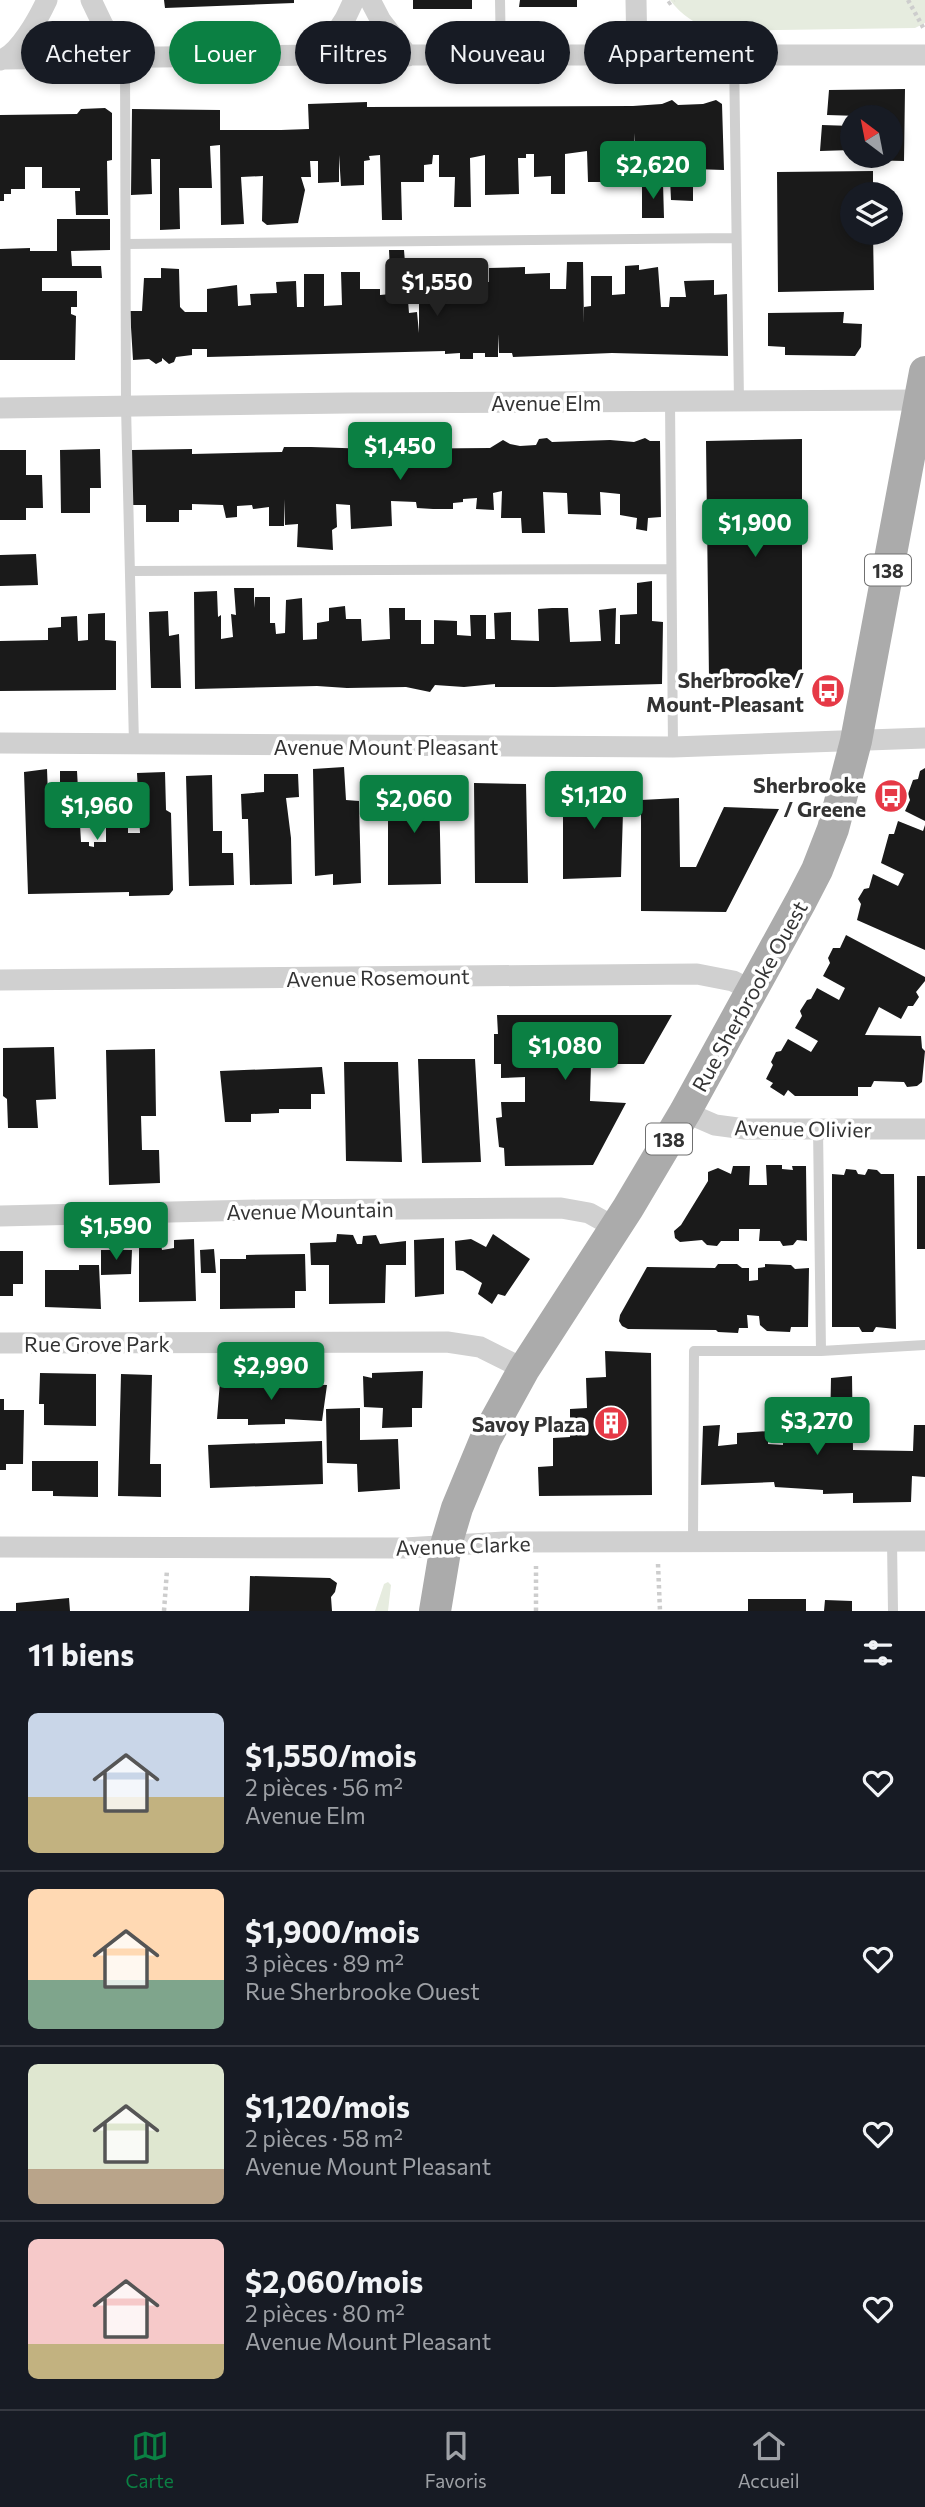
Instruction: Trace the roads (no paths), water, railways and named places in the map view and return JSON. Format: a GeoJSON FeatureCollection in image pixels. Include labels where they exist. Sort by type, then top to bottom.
{"type":"FeatureCollection","features":[{"type":"Feature","properties":{"kind":"main road","name":"Rue Sherbrooke Ouest"},"geometry":{"type":"LineString","coordinates":[[435,1611],[446,1545],[457,1508],[486,1438],[524,1369],[616,1228],[685,1112],[753,991],[821,860],[841,805],[856,741],[923,391]]}},
{"type":"Feature","properties":{"kind":"street"},"geometry":{"type":"LineString","coordinates":[[3,60],[23,40],[47,0]]}},
{"type":"Feature","properties":{"kind":"street"},"geometry":{"type":"LineString","coordinates":[[92,0],[101,21]]}},
{"type":"Feature","properties":{"kind":"street"},"geometry":{"type":"LineString","coordinates":[[344,21],[355,0]]}},
{"type":"Feature","properties":{"kind":"street"},"geometry":{"type":"LineString","coordinates":[[370,0],[382,21]]}},
{"type":"Feature","properties":{"kind":"street"},"geometry":{"type":"LineString","coordinates":[[636,0],[636,21]]}},
{"type":"Feature","properties":{"kind":"street"},"geometry":{"type":"LineString","coordinates":[[778,56],[925,54]]}},
{"type":"Feature","properties":{"kind":"street"},"geometry":{"type":"LineString","coordinates":[[155,57],[295,55]]}},
{"type":"Feature","properties":{"kind":"street"},"geometry":{"type":"LineString","coordinates":[[3,60],[21,60]]}},
{"type":"Feature","properties":{"kind":"street","name":"Avenue Elm"},"geometry":{"type":"LineString","coordinates":[[0,408],[739,401],[923,391]]}},
{"type":"Feature","properties":{"kind":"street","name":"Avenue Mount Pleasant"},"geometry":{"type":"LineString","coordinates":[[0,743],[673,747],[925,738]]}},
{"type":"Feature","properties":{"kind":"street","name":"Avenue Rosemount"},"geometry":{"type":"LineString","coordinates":[[0,981],[696,974],[733,981],[753,991]]}},
{"type":"Feature","properties":{"kind":"street","name":"Avenue Olivier"},"geometry":{"type":"LineString","coordinates":[[685,1112],[729,1128],[925,1129]]}},
{"type":"Feature","properties":{"kind":"street","name":"Avenue Mountain"},"geometry":{"type":"LineString","coordinates":[[0,1216],[261,1210],[570,1208],[589,1213],[616,1228]]}},
{"type":"Feature","properties":{"kind":"street","name":"Rue Grove Park"},"geometry":{"type":"LineString","coordinates":[[0,1343],[447,1342],[480,1347],[524,1369]]}},
{"type":"Feature","properties":{"kind":"street","name":"Avenue Clarke"},"geometry":{"type":"LineString","coordinates":[[0,1547],[405,1548],[503,1542],[925,1541]]}},
{"type":"Feature","properties":{"kind":"lane"},"geometry":{"type":"LineString","coordinates":[[500,0],[500,21]]}},
{"type":"Feature","properties":{"kind":"lane"},"geometry":{"type":"LineString","coordinates":[[125,84],[126,406],[134,744]]}},
{"type":"Feature","properties":{"kind":"lane"},"geometry":{"type":"LineString","coordinates":[[734,84],[739,401]]}},
{"type":"Feature","properties":{"kind":"lane"},"geometry":{"type":"LineString","coordinates":[[126,244],[736,238]]}},
{"type":"Feature","properties":{"kind":"lane"},"geometry":{"type":"LineString","coordinates":[[670,401],[673,747]]}},
{"type":"Feature","properties":{"kind":"lane"},"geometry":{"type":"LineString","coordinates":[[130,571],[671,569]]}},
{"type":"Feature","properties":{"kind":"lane"},"geometry":{"type":"LineString","coordinates":[[818,1128],[821,1351]]}},
{"type":"Feature","properties":{"kind":"lane"},"geometry":{"type":"LineString","coordinates":[[693,1541],[694,1351],[821,1351],[925,1345]]}},
{"type":"Feature","properties":{"kind":"lane"},"geometry":{"type":"LineString","coordinates":[[892,1541],[893,1611]]}},
{"type":"Feature","properties":{"kind":"place","name":"Sherbrooke / Mount-Pleasant"},"geometry":{"type":"Point","coordinates":[828,691]}},
{"type":"Feature","properties":{"kind":"place","name":"Sherbrooke / Greene"},"geometry":{"type":"Point","coordinates":[891,796]}},
{"type":"Feature","properties":{"kind":"place","name":"Savoy Plaza"},"geometry":{"type":"Point","coordinates":[611,1423]}}]}
